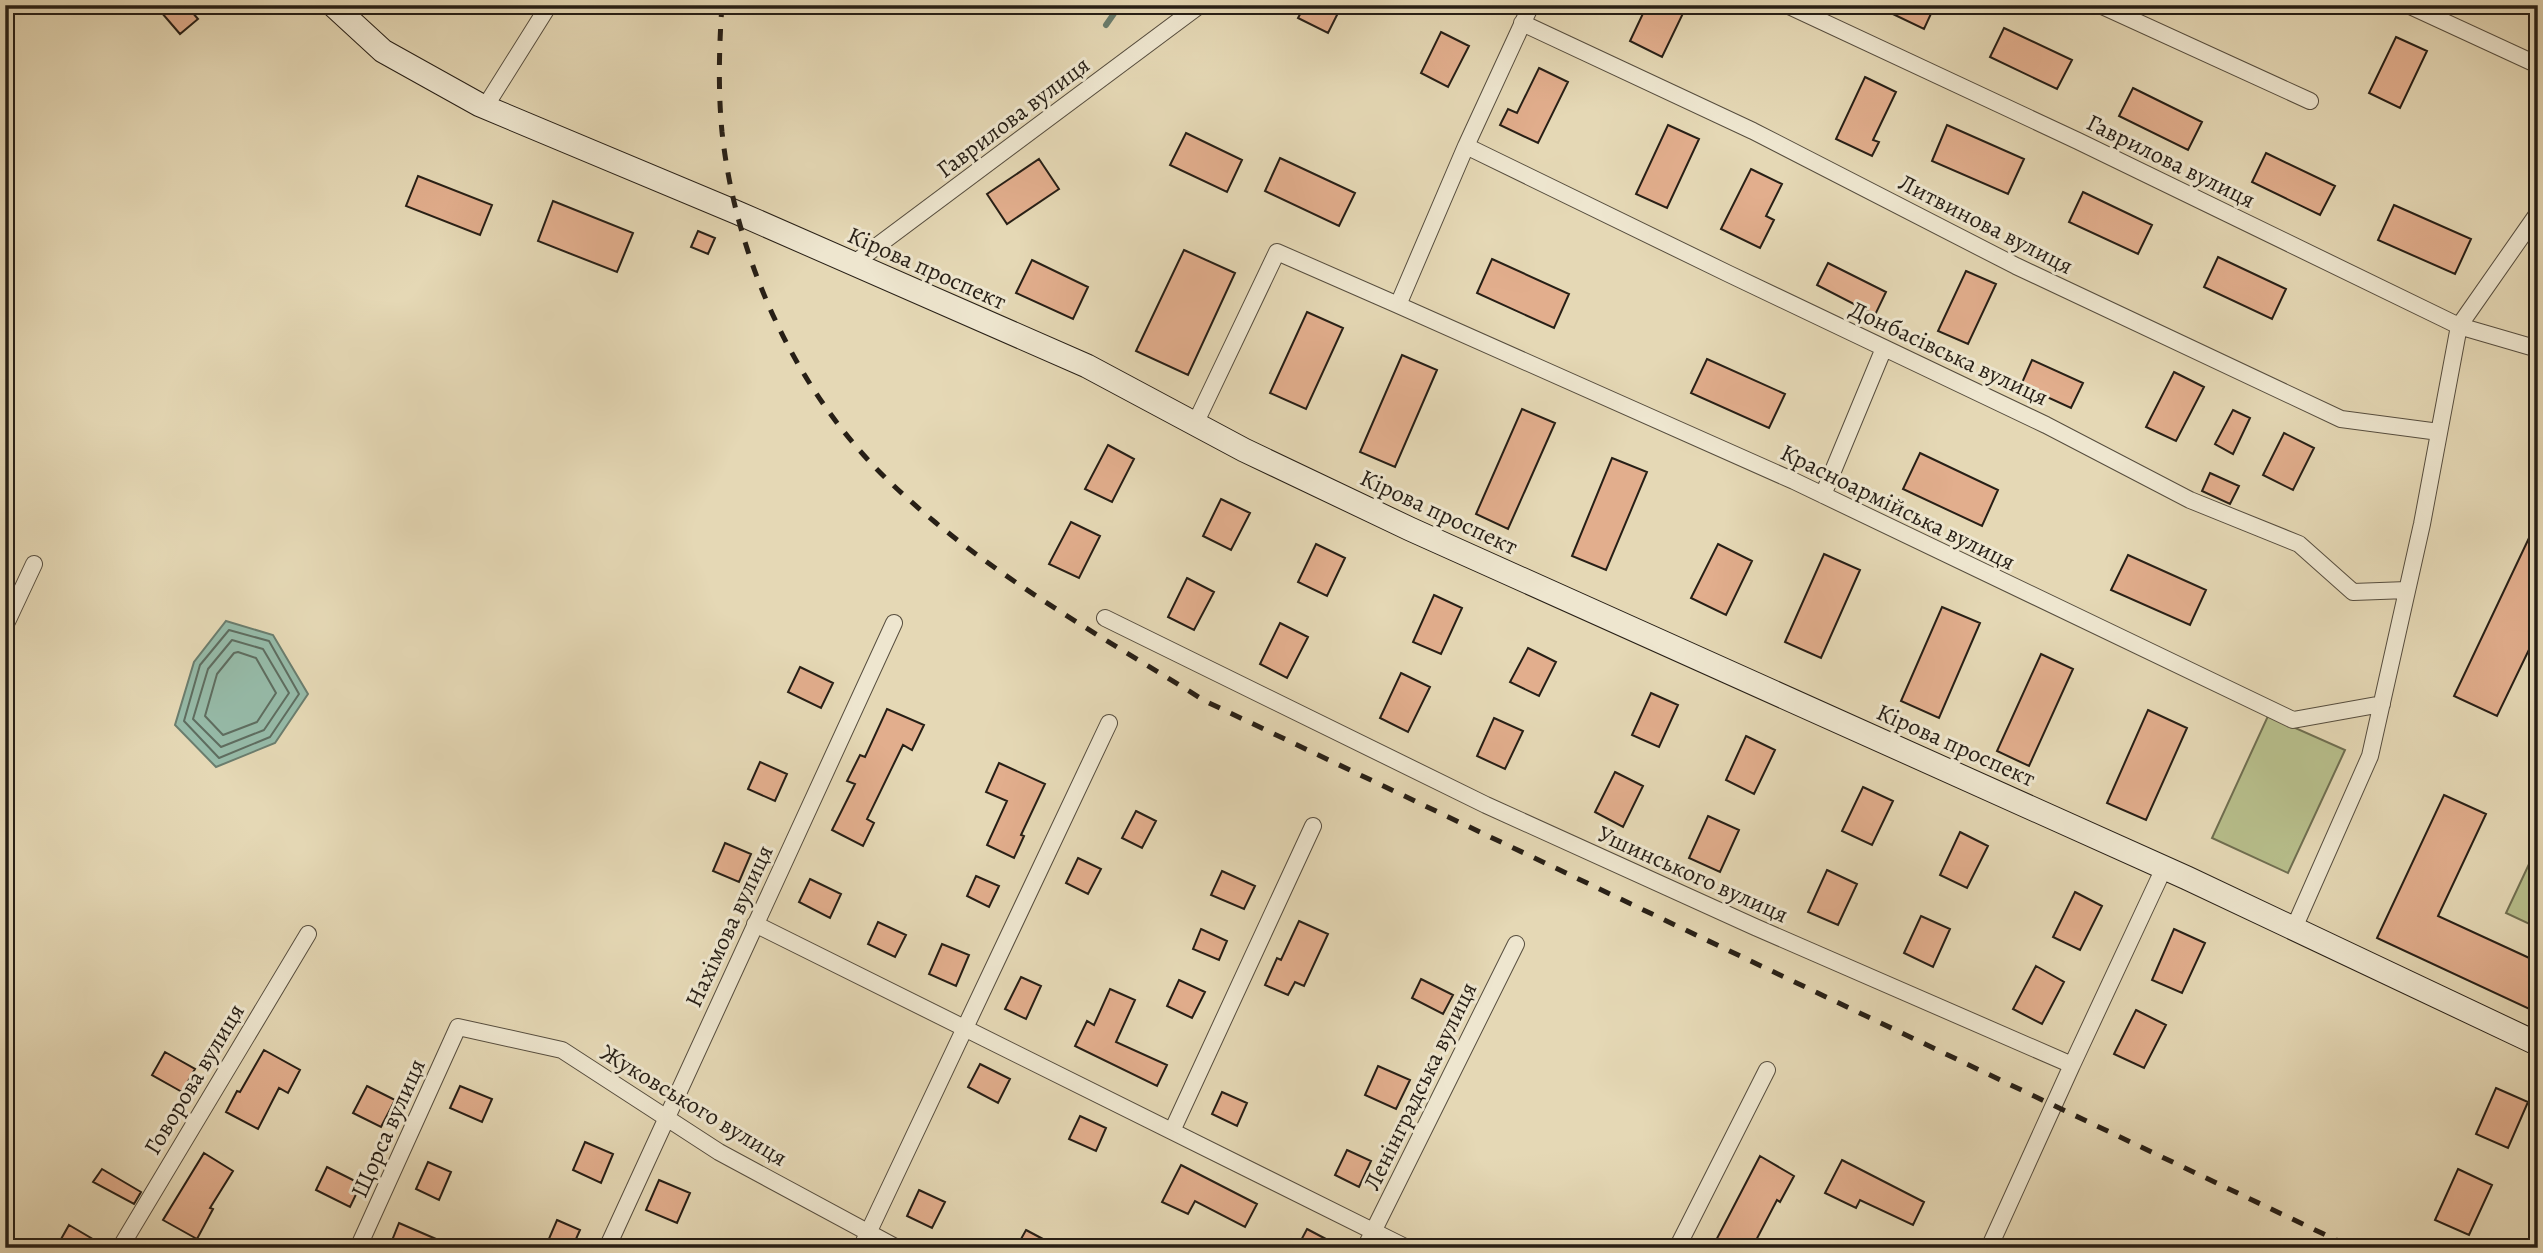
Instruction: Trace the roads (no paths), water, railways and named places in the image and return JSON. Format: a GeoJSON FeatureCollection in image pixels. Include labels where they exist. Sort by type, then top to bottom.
{"type":"FeatureCollection","features":[{"type":"Feature","properties":{"kind":"street","name":"Кірова проспект"},"geometry":{"type":"LineString","coordinates":[[333,5],[383,51],[485,107],[725,207],[1087,366],[1244,450],[1410,529],[2164,868],[2538,1044]]}},
{"type":"Feature","properties":{"kind":"street"},"geometry":{"type":"LineString","coordinates":[[485,107],[549,5]]}},
{"type":"Feature","properties":{"kind":"street","name":"Гаврилова вулиця"},"geometry":{"type":"LineString","coordinates":[[853,264],[1200,5]]}},
{"type":"Feature","properties":{"kind":"street"},"geometry":{"type":"LineString","coordinates":[[1398,305],[1466,146],[1531,5]]}},
{"type":"Feature","properties":{"kind":"street","name":"Гаврилова вулиця"},"geometry":{"type":"LineString","coordinates":[[1787,5],[2078,141],[2459,326],[2538,348]]}},
{"type":"Feature","properties":{"kind":"street"},"geometry":{"type":"LineString","coordinates":[[2100,5],[2310,102]]}},
{"type":"Feature","properties":{"kind":"street"},"geometry":{"type":"LineString","coordinates":[[2408,5],[2538,65]]}},
{"type":"Feature","properties":{"kind":"street","name":"Литвинова вулиця"},"geometry":{"type":"LineString","coordinates":[[1522,23],[1753,131],[2016,266],[2341,419],[2439,432]]}},
{"type":"Feature","properties":{"kind":"street","name":"Донбасівська вулиця"},"geometry":{"type":"LineString","coordinates":[[1466,146],[2046,425],[2190,500],[2299,544],[2353,592],[2407,590]]}},
{"type":"Feature","properties":{"kind":"street"},"geometry":{"type":"LineString","coordinates":[[2294,928],[2370,756],[2407,590],[2459,326],[2538,213]]}},
{"type":"Feature","properties":{"kind":"street","name":"Красноармійська вулиця"},"geometry":{"type":"LineString","coordinates":[[1195,424],[1277,252],[1823,495],[2293,720],[2382,704]]}},
{"type":"Feature","properties":{"kind":"street"},"geometry":{"type":"LineString","coordinates":[[1823,495],[1884,348]]}},
{"type":"Feature","properties":{"kind":"street"},"geometry":{"type":"LineString","coordinates":[[5,625],[34,564]]}},
{"type":"Feature","properties":{"kind":"street","name":"Ушинського вулиця"},"geometry":{"type":"LineString","coordinates":[[1105,618],[1486,805],[1755,928],[2072,1065]]}},
{"type":"Feature","properties":{"kind":"street","name":"Нахімова вулиця"},"geometry":{"type":"LineString","coordinates":[[607,1248],[894,623]]}},
{"type":"Feature","properties":{"kind":"street"},"geometry":{"type":"LineString","coordinates":[[860,1248],[1109,723]]}},
{"type":"Feature","properties":{"kind":"street"},"geometry":{"type":"LineString","coordinates":[[1172,1131],[1313,826]]}},
{"type":"Feature","properties":{"kind":"street"},"geometry":{"type":"LineString","coordinates":[[1989,1248],[2164,868]]}},
{"type":"Feature","properties":{"kind":"street"},"geometry":{"type":"LineString","coordinates":[[755,924],[1407,1248]]}},
{"type":"Feature","properties":{"kind":"street","name":"Говорова вулиця"},"geometry":{"type":"LineString","coordinates":[[120,1248],[308,933]]}},
{"type":"Feature","properties":{"kind":"street","name":"Ленінградська вулиця"},"geometry":{"type":"LineString","coordinates":[[1365,1248],[1516,944]]}},
{"type":"Feature","properties":{"kind":"street","name":"Жуковського вулиця"},"geometry":{"type":"LineString","coordinates":[[458,1027],[562,1050],[719,1152],[897,1248]]}},
{"type":"Feature","properties":{"kind":"street","name":"Щорса вулиця"},"geometry":{"type":"LineString","coordinates":[[358,1248],[458,1027]]}},
{"type":"Feature","properties":{"kind":"street"},"geometry":{"type":"LineString","coordinates":[[1677,1248],[1767,1070]]}},
{"type":"Feature","properties":{"kind":"water"},"geometry":{"type":"Polygon","coordinates":[[[226,621],[273,635],[308,694],[275,743],[216,767],[175,725],[194,662],[226,621]]]}},
{"type":"Feature","properties":{"kind":"waterway"},"geometry":{"type":"LineString","coordinates":[[1106,25],[1120,5]]}},
{"type":"Feature","properties":{"kind":"railway"},"geometry":{"type":"LineString","coordinates":[[722,5],[720,100],[729,181],[757,277],[777,323],[800,368],[827,410],[858,449],[927,516],[965,546],[1083,626],[1205,701],[2353,1248]]}}]}
